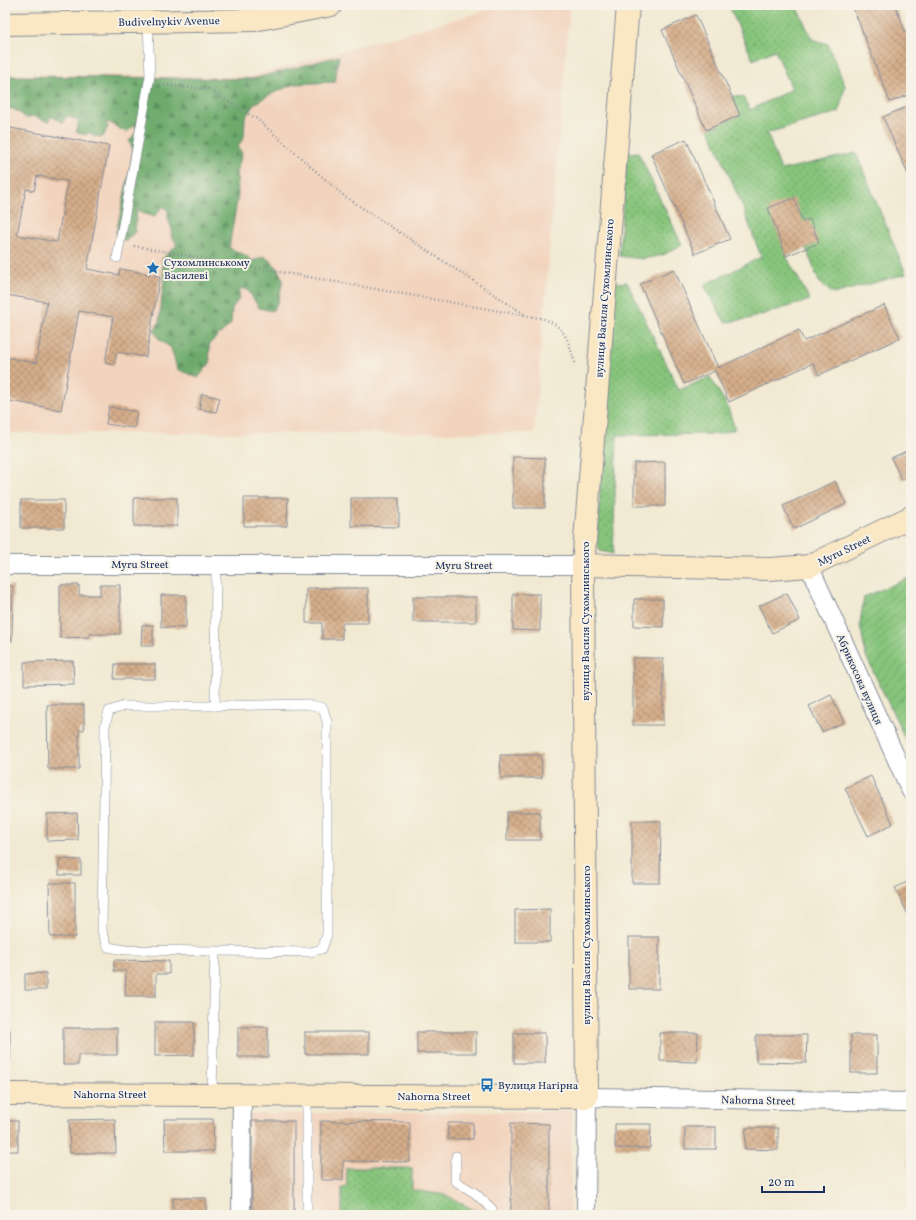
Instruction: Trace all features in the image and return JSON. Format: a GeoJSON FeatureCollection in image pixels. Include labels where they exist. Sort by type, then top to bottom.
{"type":"FeatureCollection","features":[{"type":"Feature","properties":{"kind":"street","name":"Budivelnykiv Avenue"},"geometry":{"type":"LineString","coordinates":[[5,24],[254,20],[331,5]]}},
{"type":"Feature","properties":{"kind":"street","name":"вулиця Василя Сухомлинського"},"geometry":{"type":"LineString","coordinates":[[586,1215],[587,1097],[583,565],[628,5]]}},
{"type":"Feature","properties":{"kind":"street","name":"Myru Street"},"geometry":{"type":"LineString","coordinates":[[5,565],[583,565],[770,569],[810,566],[911,518]]}},
{"type":"Feature","properties":{"kind":"street","name":"Абрикосова вулиця"},"geometry":{"type":"LineString","coordinates":[[810,566],[911,792]]}},
{"type":"Feature","properties":{"kind":"street","name":"Nahorna Street"},"geometry":{"type":"LineString","coordinates":[[5,1094],[587,1097],[911,1102]]}},
{"type":"Feature","properties":{"kind":"street"},"geometry":{"type":"LineString","coordinates":[[241,1215],[242,1095]]}},
{"type":"Feature","properties":{"kind":"lane"},"geometry":{"type":"LineString","coordinates":[[117,258],[150,76],[148,22]]}},
{"type":"Feature","properties":{"kind":"lane"},"geometry":{"type":"LineString","coordinates":[[215,706],[216,564]]}},
{"type":"Feature","properties":{"kind":"lane"},"geometry":{"type":"LineString","coordinates":[[306,704],[323,708],[327,722],[327,935],[322,949],[310,952],[215,952],[125,950],[108,947],[102,931],[105,726],[108,711],[124,706],[215,706],[306,704]]}},
{"type":"Feature","properties":{"kind":"lane"},"geometry":{"type":"LineString","coordinates":[[212,1095],[215,952]]}},
{"type":"Feature","properties":{"kind":"lane"},"geometry":{"type":"LineString","coordinates":[[307,1095],[307,1215]]}},
{"type":"Feature","properties":{"kind":"lane"},"geometry":{"type":"LineString","coordinates":[[456,1156],[455,1181],[475,1193],[492,1209],[493,1215]]}},
{"type":"Feature","properties":{"kind":"path"},"geometry":{"type":"LineString","coordinates":[[148,83],[208,89],[257,119],[344,196],[526,316]]}},
{"type":"Feature","properties":{"kind":"path"},"geometry":{"type":"LineString","coordinates":[[120,244],[544,319],[554,323],[565,334],[579,372]]}},
{"type":"Feature","properties":{"kind":"shaded area"},"geometry":{"type":"Polygon","coordinates":[[[506,5],[570,5],[534,433],[5,433],[5,74],[249,77],[506,5]]]}},
{"type":"Feature","properties":{"kind":"shaded area"},"geometry":{"type":"Polygon","coordinates":[[[572,1111],[570,1215],[249,1215],[250,1114],[572,1111]]]}},
{"type":"Feature","properties":{"kind":"green space"},"geometry":{"type":"Polygon","coordinates":[[[727,5],[796,5],[812,39],[828,44],[845,86],[839,112],[767,133],[781,170],[856,153],[906,274],[833,294],[819,282],[806,248],[786,256],[810,300],[748,319],[725,322],[704,285],[761,257],[744,210],[709,129],[740,115],[732,96],[743,97],[750,110],[792,89],[775,50],[753,60],[729,6],[727,5]]]}},
{"type":"Feature","properties":{"kind":"green space"},"geometry":{"type":"Polygon","coordinates":[[[339,56],[335,82],[294,84],[269,95],[254,104],[245,118],[244,137],[238,146],[242,154],[237,170],[238,195],[229,248],[245,255],[253,261],[264,256],[276,266],[283,280],[278,302],[272,311],[259,308],[248,290],[240,288],[239,299],[232,308],[231,324],[209,344],[210,363],[198,378],[177,369],[171,348],[159,339],[154,331],[159,322],[164,280],[162,259],[176,246],[176,242],[171,236],[172,229],[168,219],[168,211],[163,206],[154,217],[142,213],[137,208],[135,232],[125,242],[116,233],[133,149],[129,141],[137,131],[135,124],[127,132],[106,122],[108,127],[103,137],[93,136],[91,132],[85,135],[76,132],[79,120],[66,116],[63,123],[51,116],[48,122],[33,116],[26,118],[14,109],[5,108],[5,76],[253,79],[339,56]]]}},
{"type":"Feature","properties":{"kind":"green space"},"geometry":{"type":"Polygon","coordinates":[[[638,152],[682,245],[663,255],[643,259],[619,256],[627,153],[638,152]]]}},
{"type":"Feature","properties":{"kind":"green space"},"geometry":{"type":"Polygon","coordinates":[[[627,282],[679,390],[710,377],[727,405],[735,429],[720,434],[617,435],[613,554],[600,551],[597,543],[612,283],[627,282]]]}},
{"type":"Feature","properties":{"kind":"green space"},"geometry":{"type":"Polygon","coordinates":[[[911,577],[911,751],[866,656],[860,624],[864,597],[911,577]]]}},
{"type":"Feature","properties":{"kind":"green space"},"geometry":{"type":"Polygon","coordinates":[[[346,1168],[412,1168],[412,1190],[446,1195],[480,1213],[480,1215],[342,1215],[342,1187],[347,1186],[346,1168]]]}},
{"type":"Feature","properties":{"kind":"building"},"geometry":{"type":"Polygon","coordinates":[[[852,5],[895,5],[911,46],[911,94],[890,102],[852,5]]]}},
{"type":"Feature","properties":{"kind":"building"},"geometry":{"type":"Polygon","coordinates":[[[696,15],[740,115],[706,130],[662,30],[696,15]]]}},
{"type":"Feature","properties":{"kind":"building"},"geometry":{"type":"Polygon","coordinates":[[[911,105],[911,181],[883,117],[911,105]]]}},
{"type":"Feature","properties":{"kind":"building"},"geometry":{"type":"Polygon","coordinates":[[[5,127],[109,146],[87,269],[119,275],[120,269],[160,276],[146,357],[117,352],[114,365],[105,363],[113,317],[79,311],[61,410],[5,400],[5,357],[36,363],[47,302],[7,295],[5,302],[5,127]],[[37,176],[34,191],[26,189],[17,235],[57,242],[68,181],[37,176]]]}},
{"type":"Feature","properties":{"kind":"building"},"geometry":{"type":"Polygon","coordinates":[[[686,139],[730,239],[695,254],[651,154],[686,139]]]}},
{"type":"Feature","properties":{"kind":"building"},"geometry":{"type":"Polygon","coordinates":[[[794,198],[803,222],[810,219],[819,243],[786,256],[768,208],[794,198]]]}},
{"type":"Feature","properties":{"kind":"building"},"geometry":{"type":"Polygon","coordinates":[[[674,269],[718,368],[799,330],[804,341],[884,305],[900,338],[819,375],[813,363],[729,402],[715,371],[684,384],[640,284],[674,269]]]}},
{"type":"Feature","properties":{"kind":"building"},"geometry":{"type":"Polygon","coordinates":[[[202,394],[220,398],[216,412],[199,409],[202,394]]]}},
{"type":"Feature","properties":{"kind":"building"},"geometry":{"type":"Polygon","coordinates":[[[109,407],[137,412],[134,428],[106,424],[109,407]]]}},
{"type":"Feature","properties":{"kind":"building"},"geometry":{"type":"Polygon","coordinates":[[[911,449],[911,475],[902,480],[891,458],[911,449]]]}},
{"type":"Feature","properties":{"kind":"building"},"geometry":{"type":"Polygon","coordinates":[[[513,457],[545,458],[545,508],[513,508],[513,457]]]}},
{"type":"Feature","properties":{"kind":"building"},"geometry":{"type":"Polygon","coordinates":[[[665,462],[665,506],[634,506],[634,463],[665,462]]]}},
{"type":"Feature","properties":{"kind":"building"},"geometry":{"type":"Polygon","coordinates":[[[835,481],[846,504],[794,529],[783,506],[835,481]]]}},
{"type":"Feature","properties":{"kind":"building"},"geometry":{"type":"Polygon","coordinates":[[[134,498],[177,498],[177,526],[134,526],[134,498]]]}},
{"type":"Feature","properties":{"kind":"building"},"geometry":{"type":"Polygon","coordinates":[[[244,498],[288,498],[287,526],[244,526],[244,498]]]}},
{"type":"Feature","properties":{"kind":"building"},"geometry":{"type":"Polygon","coordinates":[[[351,498],[399,498],[399,527],[351,526],[351,498]]]}},
{"type":"Feature","properties":{"kind":"building"},"geometry":{"type":"Polygon","coordinates":[[[21,500],[64,500],[64,528],[21,528],[21,500]]]}},
{"type":"Feature","properties":{"kind":"building"},"geometry":{"type":"Polygon","coordinates":[[[60,585],[79,585],[79,595],[100,595],[100,585],[120,585],[120,634],[89,634],[89,637],[60,638],[60,585]]]}},
{"type":"Feature","properties":{"kind":"building"},"geometry":{"type":"Polygon","coordinates":[[[5,586],[13,586],[12,641],[5,641],[5,586]]]}},
{"type":"Feature","properties":{"kind":"building"},"geometry":{"type":"Polygon","coordinates":[[[306,588],[368,588],[368,623],[342,623],[342,639],[322,639],[322,623],[306,623],[306,588]]]}},
{"type":"Feature","properties":{"kind":"building"},"geometry":{"type":"Polygon","coordinates":[[[787,593],[800,620],[772,633],[759,606],[787,593]]]}},
{"type":"Feature","properties":{"kind":"building"},"geometry":{"type":"Polygon","coordinates":[[[513,594],[540,594],[540,631],[513,630],[513,594]]]}},
{"type":"Feature","properties":{"kind":"building"},"geometry":{"type":"Polygon","coordinates":[[[161,595],[186,595],[186,628],[161,627],[161,595]]]}},
{"type":"Feature","properties":{"kind":"building"},"geometry":{"type":"Polygon","coordinates":[[[413,597],[476,597],[476,622],[413,622],[413,597]]]}},
{"type":"Feature","properties":{"kind":"building"},"geometry":{"type":"Polygon","coordinates":[[[634,599],[663,599],[663,627],[634,626],[634,599]]]}},
{"type":"Feature","properties":{"kind":"building"},"geometry":{"type":"Polygon","coordinates":[[[142,625],[153,625],[153,646],[141,646],[142,625]]]}},
{"type":"Feature","properties":{"kind":"building"},"geometry":{"type":"Polygon","coordinates":[[[633,658],[663,658],[663,725],[633,725],[633,658]]]}},
{"type":"Feature","properties":{"kind":"building"},"geometry":{"type":"Polygon","coordinates":[[[73,661],[74,684],[24,685],[24,662],[73,661]]]}},
{"type":"Feature","properties":{"kind":"building"},"geometry":{"type":"Polygon","coordinates":[[[115,664],[155,664],[155,679],[114,679],[115,664]]]}},
{"type":"Feature","properties":{"kind":"building"},"geometry":{"type":"Polygon","coordinates":[[[831,695],[844,722],[822,732],[809,706],[831,695]]]}},
{"type":"Feature","properties":{"kind":"building"},"geometry":{"type":"Polygon","coordinates":[[[47,705],[84,705],[84,730],[79,730],[79,769],[48,769],[47,705]]]}},
{"type":"Feature","properties":{"kind":"building"},"geometry":{"type":"Polygon","coordinates":[[[500,755],[541,755],[542,778],[501,778],[500,755]]]}},
{"type":"Feature","properties":{"kind":"building"},"geometry":{"type":"Polygon","coordinates":[[[871,776],[893,824],[868,836],[845,788],[871,776]]]}},
{"type":"Feature","properties":{"kind":"building"},"geometry":{"type":"Polygon","coordinates":[[[507,812],[540,812],[540,840],[507,840],[507,812]]]}},
{"type":"Feature","properties":{"kind":"building"},"geometry":{"type":"Polygon","coordinates":[[[77,813],[78,840],[47,841],[47,814],[77,813]]]}},
{"type":"Feature","properties":{"kind":"building"},"geometry":{"type":"Polygon","coordinates":[[[632,821],[661,821],[660,883],[632,883],[632,821]]]}},
{"type":"Feature","properties":{"kind":"building"},"geometry":{"type":"Polygon","coordinates":[[[59,859],[81,860],[81,875],[59,875],[59,859]]]}},
{"type":"Feature","properties":{"kind":"building"},"geometry":{"type":"Polygon","coordinates":[[[911,880],[911,921],[895,888],[911,880]]]}},
{"type":"Feature","properties":{"kind":"building"},"geometry":{"type":"Polygon","coordinates":[[[49,883],[75,883],[75,937],[50,937],[49,883]]]}},
{"type":"Feature","properties":{"kind":"building"},"geometry":{"type":"Polygon","coordinates":[[[550,909],[550,942],[515,942],[515,910],[550,909]]]}},
{"type":"Feature","properties":{"kind":"building"},"geometry":{"type":"Polygon","coordinates":[[[629,937],[659,937],[659,989],[629,989],[629,937]]]}},
{"type":"Feature","properties":{"kind":"building"},"geometry":{"type":"Polygon","coordinates":[[[114,960],[169,961],[169,974],[156,974],[156,996],[125,996],[126,971],[114,971],[114,960]]]}},
{"type":"Feature","properties":{"kind":"building"},"geometry":{"type":"Polygon","coordinates":[[[46,973],[46,990],[25,990],[25,974],[46,973]]]}},
{"type":"Feature","properties":{"kind":"building"},"geometry":{"type":"Polygon","coordinates":[[[155,1022],[194,1022],[194,1055],[155,1056],[155,1022]]]}},
{"type":"Feature","properties":{"kind":"building"},"geometry":{"type":"Polygon","coordinates":[[[238,1027],[268,1027],[268,1057],[238,1057],[238,1027]]]}},
{"type":"Feature","properties":{"kind":"building"},"geometry":{"type":"Polygon","coordinates":[[[63,1028],[117,1028],[117,1055],[78,1055],[78,1065],[63,1065],[63,1028]]]}},
{"type":"Feature","properties":{"kind":"building"},"geometry":{"type":"Polygon","coordinates":[[[5,1030],[10,1030],[10,1058],[5,1058],[5,1030]]]}},
{"type":"Feature","properties":{"kind":"building"},"geometry":{"type":"Polygon","coordinates":[[[305,1032],[369,1032],[369,1054],[305,1054],[305,1032]]]}},
{"type":"Feature","properties":{"kind":"building"},"geometry":{"type":"Polygon","coordinates":[[[417,1032],[476,1032],[476,1053],[417,1053],[417,1032]]]}},
{"type":"Feature","properties":{"kind":"building"},"geometry":{"type":"Polygon","coordinates":[[[514,1033],[545,1033],[545,1063],[514,1063],[514,1033]]]}},
{"type":"Feature","properties":{"kind":"building"},"geometry":{"type":"Polygon","coordinates":[[[660,1033],[698,1033],[697,1062],[660,1061],[660,1033]]]}},
{"type":"Feature","properties":{"kind":"building"},"geometry":{"type":"Polygon","coordinates":[[[756,1035],[807,1035],[806,1063],[756,1062],[756,1035]]]}},
{"type":"Feature","properties":{"kind":"building"},"geometry":{"type":"Polygon","coordinates":[[[851,1035],[877,1035],[877,1073],[851,1073],[851,1035]]]}},
{"type":"Feature","properties":{"kind":"building"},"geometry":{"type":"Polygon","coordinates":[[[115,1119],[116,1153],[70,1153],[69,1120],[115,1119]]]}},
{"type":"Feature","properties":{"kind":"building"},"geometry":{"type":"Polygon","coordinates":[[[164,1119],[213,1119],[214,1151],[165,1151],[164,1119]]]}},
{"type":"Feature","properties":{"kind":"building"},"geometry":{"type":"Polygon","coordinates":[[[5,1121],[18,1121],[18,1151],[5,1151],[5,1121]]]}},
{"type":"Feature","properties":{"kind":"building"},"geometry":{"type":"Polygon","coordinates":[[[252,1121],[294,1121],[294,1215],[252,1215],[252,1121]]]}},
{"type":"Feature","properties":{"kind":"building"},"geometry":{"type":"Polygon","coordinates":[[[321,1121],[410,1122],[410,1162],[343,1161],[343,1180],[321,1180],[321,1121]]]}},
{"type":"Feature","properties":{"kind":"building"},"geometry":{"type":"Polygon","coordinates":[[[448,1123],[473,1123],[473,1139],[448,1139],[448,1123]]]}},
{"type":"Feature","properties":{"kind":"building"},"geometry":{"type":"Polygon","coordinates":[[[511,1123],[549,1124],[549,1215],[511,1215],[511,1123]]]}},
{"type":"Feature","properties":{"kind":"building"},"geometry":{"type":"Polygon","coordinates":[[[615,1124],[651,1124],[650,1148],[615,1148],[615,1124]]]}},
{"type":"Feature","properties":{"kind":"building"},"geometry":{"type":"Polygon","coordinates":[[[685,1127],[716,1127],[716,1149],[685,1149],[685,1127]]]}},
{"type":"Feature","properties":{"kind":"building"},"geometry":{"type":"Polygon","coordinates":[[[746,1128],[778,1128],[778,1150],[745,1149],[746,1128]]]}},
{"type":"Feature","properties":{"kind":"building"},"geometry":{"type":"Polygon","coordinates":[[[910,1141],[911,1167],[908,1167],[910,1141]]]}},
{"type":"Feature","properties":{"kind":"building"},"geometry":{"type":"Polygon","coordinates":[[[173,1198],[206,1198],[206,1215],[173,1215],[173,1198]]]}},
{"type":"Feature","properties":{"kind":"place","name":"Сухомлинському Василеві"},"geometry":{"type":"Point","coordinates":[153,268]}},
{"type":"Feature","properties":{"kind":"place","name":"Вулиця Нагірна"},"geometry":{"type":"Point","coordinates":[487,1085]}}]}
